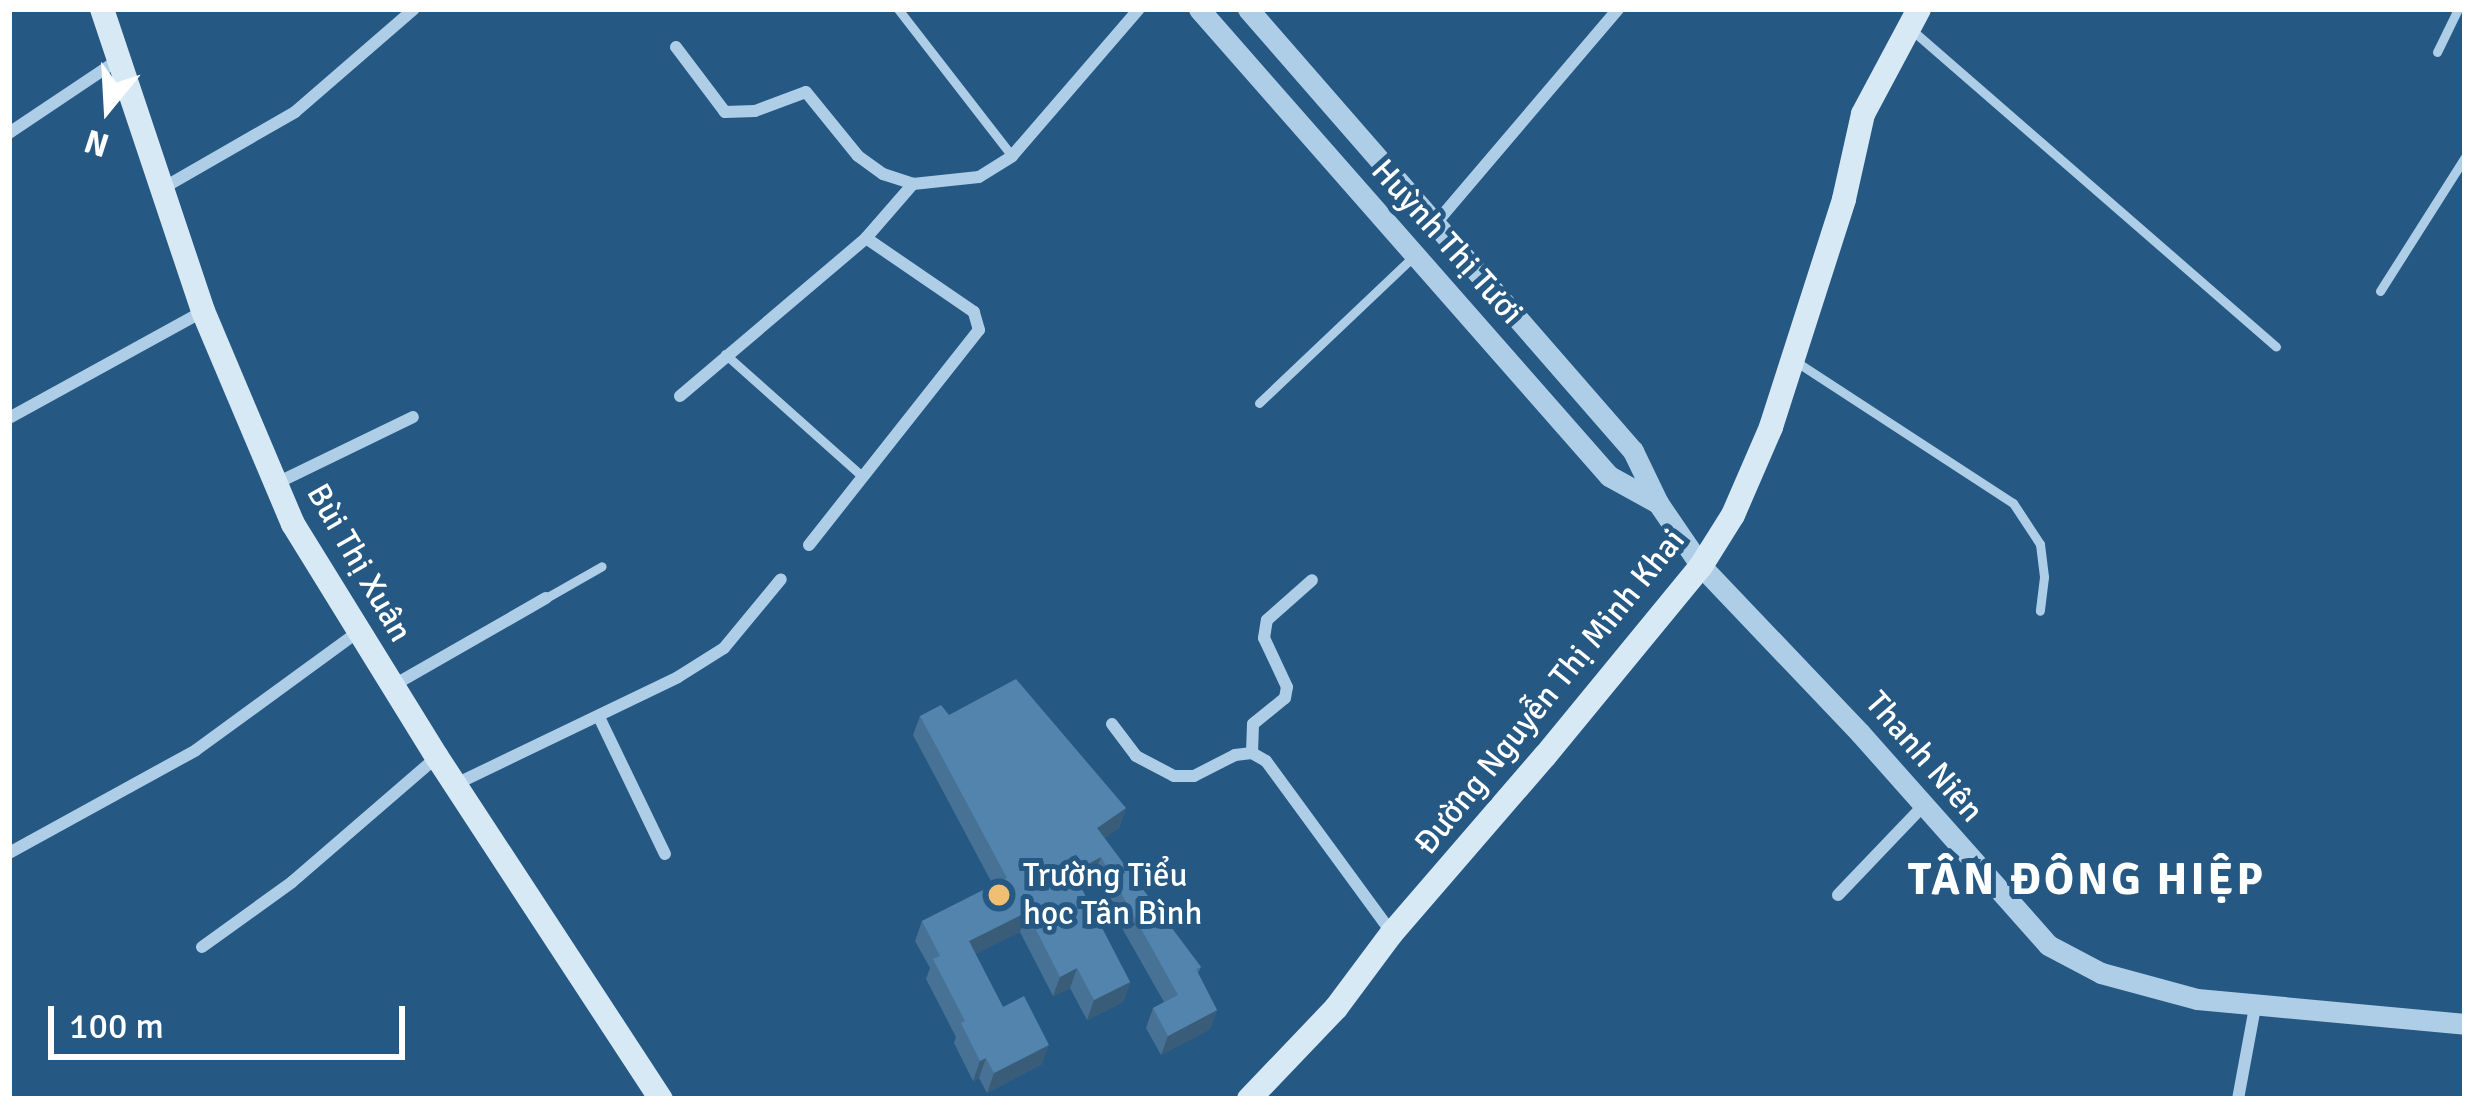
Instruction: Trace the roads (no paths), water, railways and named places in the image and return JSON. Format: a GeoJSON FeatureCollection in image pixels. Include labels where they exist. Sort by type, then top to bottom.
{"type":"FeatureCollection","features":[{"type":"Feature","properties":{"kind":"main road","name":"Bùi Thị Xuân"},"geometry":{"type":"LineString","coordinates":[[102,9],[203,311],[293,524],[437,758],[661,1099]]}},
{"type":"Feature","properties":{"kind":"main road","name":"Đường Nguyễn Thị Minh Khai"},"geometry":{"type":"LineString","coordinates":[[1249,1099],[1264,1089],[1336,1008],[1392,933],[1701,566],[1733,514],[1771,427],[1844,199],[1863,114],[1913,17]]}},
{"type":"Feature","properties":{"kind":"street"},"geometry":{"type":"LineString","coordinates":[[163,188],[295,112],[414,9]]}},
{"type":"Feature","properties":{"kind":"street"},"geometry":{"type":"LineString","coordinates":[[676,47],[725,112],[755,111],[806,92],[858,156],[884,174],[913,184],[979,177],[1012,156],[1139,9]]}},
{"type":"Feature","properties":{"kind":"street","name":"Huỳnh Thị Tươi"},"geometry":{"type":"LineString","coordinates":[[1199,9],[1609,476],[1658,503]]}},
{"type":"Feature","properties":{"kind":"street","name":"Huỳnh Thị Tươi"},"geometry":{"type":"LineString","coordinates":[[1248,9],[1633,451],[1658,503],[1701,566]]}},
{"type":"Feature","properties":{"kind":"street"},"geometry":{"type":"LineString","coordinates":[[1436,224],[1618,9]]}},
{"type":"Feature","properties":{"kind":"street"},"geometry":{"type":"LineString","coordinates":[[9,134],[119,59]]}},
{"type":"Feature","properties":{"kind":"street"},"geometry":{"type":"LineString","coordinates":[[680,396],[866,238],[913,184]]}},
{"type":"Feature","properties":{"kind":"street"},"geometry":{"type":"LineString","coordinates":[[808,545],[979,330],[979,321],[866,238]]}},
{"type":"Feature","properties":{"kind":"street"},"geometry":{"type":"LineString","coordinates":[[9,418],[203,311]]}},
{"type":"Feature","properties":{"kind":"street"},"geometry":{"type":"LineString","coordinates":[[1506,358],[1530,334]]}},
{"type":"Feature","properties":{"kind":"street"},"geometry":{"type":"LineString","coordinates":[[276,483],[413,417]]}},
{"type":"Feature","properties":{"kind":"street","name":"Thanh Niên"},"geometry":{"type":"LineString","coordinates":[[1701,566],[2048,945],[2071,959],[2152,989],[2255,1007],[2465,1024]]}},
{"type":"Feature","properties":{"kind":"street"},"geometry":{"type":"LineString","coordinates":[[456,784],[599,717],[724,648],[782,579]]}},
{"type":"Feature","properties":{"kind":"street"},"geometry":{"type":"LineString","coordinates":[[1252,753],[1253,724],[1286,698],[1287,687],[1264,638],[1267,620],[1312,580]]}},
{"type":"Feature","properties":{"kind":"street"},"geometry":{"type":"LineString","coordinates":[[393,686],[546,598]]}},
{"type":"Feature","properties":{"kind":"street"},"geometry":{"type":"LineString","coordinates":[[9,853],[196,750],[359,631]]}},
{"type":"Feature","properties":{"kind":"street"},"geometry":{"type":"LineString","coordinates":[[599,717],[665,854]]}},
{"type":"Feature","properties":{"kind":"street"},"geometry":{"type":"LineString","coordinates":[[1112,724],[1136,756],[1174,776],[1194,776],[1235,755],[1252,753],[1281,778],[1392,933]]}},
{"type":"Feature","properties":{"kind":"street"},"geometry":{"type":"LineString","coordinates":[[202,946],[292,882],[437,758]]}},
{"type":"Feature","properties":{"kind":"street"},"geometry":{"type":"LineString","coordinates":[[1838,895],[1924,806]]}},
{"type":"Feature","properties":{"kind":"street"},"geometry":{"type":"LineString","coordinates":[[2238,1099],[2255,1007]]}},
{"type":"Feature","properties":{"kind":"lane"},"geometry":{"type":"LineString","coordinates":[[898,9],[1012,156]]}},
{"type":"Feature","properties":{"kind":"lane"},"geometry":{"type":"LineString","coordinates":[[2437,52],[2458,9]]}},
{"type":"Feature","properties":{"kind":"lane"},"geometry":{"type":"LineString","coordinates":[[1913,17],[2276,346]]}},
{"type":"Feature","properties":{"kind":"lane"},"geometry":{"type":"LineString","coordinates":[[2380,291],[2465,157]]}},
{"type":"Feature","properties":{"kind":"lane"},"geometry":{"type":"LineString","coordinates":[[1258,403],[1415,255]]}},
{"type":"Feature","properties":{"kind":"lane"},"geometry":{"type":"LineString","coordinates":[[725,354],[861,475]]}},
{"type":"Feature","properties":{"kind":"lane"},"geometry":{"type":"LineString","coordinates":[[1790,358],[2013,503],[2040,544],[2044,577],[2040,611]]}},
{"type":"Feature","properties":{"kind":"lane"},"geometry":{"type":"LineString","coordinates":[[546,598],[602,566]]}},
{"type":"Feature","properties":{"kind":"place","name":"Trường Tiểu học Tân Bình"},"geometry":{"type":"Point","coordinates":[999,895]}},
{"type":"Feature","properties":{"kind":"district","name":"TÂN ĐÔNG HIỆP"},"geometry":{"type":"Point","coordinates":[2087,880]}}]}
